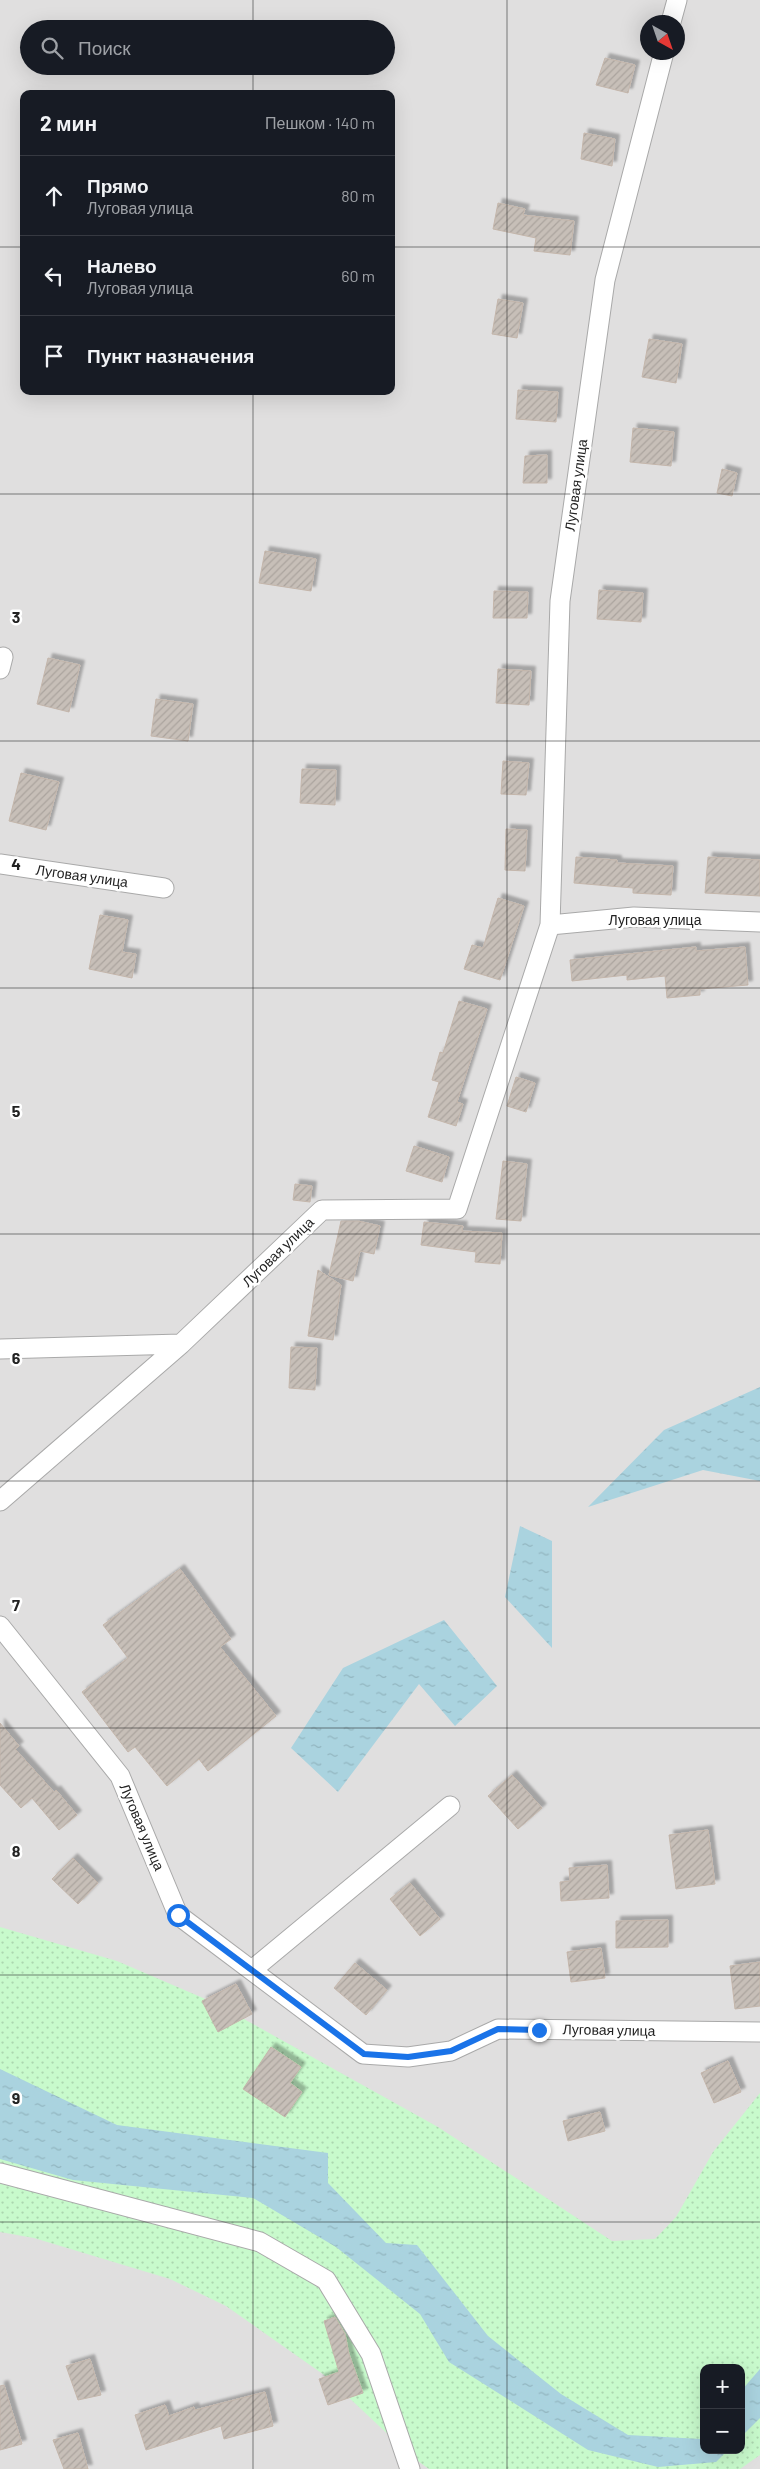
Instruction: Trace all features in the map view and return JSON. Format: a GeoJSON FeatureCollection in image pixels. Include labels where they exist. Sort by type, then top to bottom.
{"type":"FeatureCollection","features":[{"type":"Feature","properties":{"kind":"street"},"geometry":{"type":"LineString","coordinates":[[673,15],[676,0]]}},
{"type":"Feature","properties":{"kind":"street","name":"Луговая улица"},"geometry":{"type":"LineString","coordinates":[[0,1501],[181,1344],[322,1210],[457,1208],[550,925],[560,601],[605,280],[662,60]]}},
{"type":"Feature","properties":{"kind":"street","name":"Луговая улица"},"geometry":{"type":"LineString","coordinates":[[0,864],[164,888]]}},
{"type":"Feature","properties":{"kind":"street","name":"Луговая улица"},"geometry":{"type":"LineString","coordinates":[[550,925],[634,917],[760,922]]}},
{"type":"Feature","properties":{"kind":"street"},"geometry":{"type":"LineString","coordinates":[[0,1349],[181,1344]]}},
{"type":"Feature","properties":{"kind":"street","name":"Луговая улица"},"geometry":{"type":"LineString","coordinates":[[0,1626],[120,1776],[178,1915],[364,2054],[408,2057],[451,2051],[498,2029],[760,2032]]}},
{"type":"Feature","properties":{"kind":"street"},"geometry":{"type":"LineString","coordinates":[[252,1970],[450,1806]]}},
{"type":"Feature","properties":{"kind":"street"},"geometry":{"type":"LineString","coordinates":[[0,2173],[260,2242],[326,2280],[371,2354],[410,2469]]}},
{"type":"Feature","properties":{"kind":"shaded area"},"geometry":{"type":"Polygon","coordinates":[[[0,0],[760,0],[760,2469],[0,2469],[0,0]]]}},
{"type":"Feature","properties":{"kind":"green space"},"geometry":{"type":"Polygon","coordinates":[[[0,1927],[117,1961],[217,2004],[438,2127],[612,2241],[655,2239],[676,2217],[713,2152],[760,2093],[760,2455],[740,2469],[429,2469],[412,2457],[327,2377],[226,2306],[170,2279],[34,2238],[0,2232],[0,1927]]]}},
{"type":"Feature","properties":{"kind":"water"},"geometry":{"type":"Polygon","coordinates":[[[760,1387],[760,1481],[703,1470],[588,1507],[664,1430],[760,1387]]]}},
{"type":"Feature","properties":{"kind":"water"},"geometry":{"type":"Polygon","coordinates":[[[520,1526],[552,1541],[552,1648],[505,1597],[520,1526]]]}},
{"type":"Feature","properties":{"kind":"water"},"geometry":{"type":"Polygon","coordinates":[[[444,1620],[497,1686],[455,1726],[419,1684],[338,1792],[291,1748],[343,1668],[444,1620]]]}},
{"type":"Feature","properties":{"kind":"water"},"geometry":{"type":"Polygon","coordinates":[[[0,2069],[117,2125],[328,2153],[328,2183],[386,2243],[417,2245],[488,2336],[561,2394],[628,2435],[700,2439],[700,2454],[724,2454],[716,2462],[658,2467],[588,2450],[449,2362],[420,2314],[336,2247],[253,2198],[73,2180],[0,2159],[0,2069]]]}},
{"type":"Feature","properties":{"kind":"water"},"geometry":{"type":"Polygon","coordinates":[[[760,2369],[760,2418],[745,2433],[745,2409],[745,2386],[760,2369]]]}},
{"type":"Feature","properties":{"kind":"building"},"geometry":{"type":"Polygon","coordinates":[[[605,58],[635,65],[628,93],[596,85],[605,58]]]}},
{"type":"Feature","properties":{"kind":"building"},"geometry":{"type":"Polygon","coordinates":[[[584,133],[615,139],[612,166],[581,159],[584,133]]]}},
{"type":"Feature","properties":{"kind":"building"},"geometry":{"type":"Polygon","coordinates":[[[498,203],[525,209],[523,215],[574,221],[570,255],[534,251],[536,238],[493,229],[498,203]]]}},
{"type":"Feature","properties":{"kind":"building"},"geometry":{"type":"Polygon","coordinates":[[[498,299],[523,303],[517,338],[492,334],[498,299]]]}},
{"type":"Feature","properties":{"kind":"building"},"geometry":{"type":"Polygon","coordinates":[[[649,339],[682,344],[676,383],[642,377],[649,339]]]}},
{"type":"Feature","properties":{"kind":"building"},"geometry":{"type":"Polygon","coordinates":[[[518,390],[558,392],[556,422],[516,419],[518,390]]]}},
{"type":"Feature","properties":{"kind":"building"},"geometry":{"type":"Polygon","coordinates":[[[633,428],[674,432],[671,466],[630,462],[633,428]]]}},
{"type":"Feature","properties":{"kind":"building"},"geometry":{"type":"Polygon","coordinates":[[[547,455],[547,483],[523,483],[525,456],[547,455]]]}},
{"type":"Feature","properties":{"kind":"building"},"geometry":{"type":"Polygon","coordinates":[[[722,469],[737,473],[732,496],[717,493],[722,469]]]}},
{"type":"Feature","properties":{"kind":"building"},"geometry":{"type":"Polygon","coordinates":[[[265,551],[316,559],[311,591],[259,583],[265,551]]]}},
{"type":"Feature","properties":{"kind":"building"},"geometry":{"type":"Polygon","coordinates":[[[599,590],[643,593],[641,622],[597,619],[599,590]]]}},
{"type":"Feature","properties":{"kind":"building"},"geometry":{"type":"Polygon","coordinates":[[[494,591],[528,592],[527,618],[493,618],[494,591]]]}},
{"type":"Feature","properties":{"kind":"building"},"geometry":{"type":"Polygon","coordinates":[[[48,658],[80,665],[69,712],[37,704],[48,658]]]}},
{"type":"Feature","properties":{"kind":"building"},"geometry":{"type":"Polygon","coordinates":[[[498,669],[531,671],[529,705],[496,703],[498,669]]]}},
{"type":"Feature","properties":{"kind":"building"},"geometry":{"type":"Polygon","coordinates":[[[156,699],[193,704],[188,741],[151,736],[156,699]]]}},
{"type":"Feature","properties":{"kind":"building"},"geometry":{"type":"Polygon","coordinates":[[[503,761],[529,763],[526,795],[501,794],[503,761]]]}},
{"type":"Feature","properties":{"kind":"building"},"geometry":{"type":"Polygon","coordinates":[[[302,769],[336,770],[335,805],[300,803],[302,769]]]}},
{"type":"Feature","properties":{"kind":"building"},"geometry":{"type":"Polygon","coordinates":[[[21,773],[59,782],[46,830],[9,821],[21,773]]]}},
{"type":"Feature","properties":{"kind":"building"},"geometry":{"type":"Polygon","coordinates":[[[506,829],[527,830],[525,871],[505,870],[506,829]]]}},
{"type":"Feature","properties":{"kind":"building"},"geometry":{"type":"Polygon","coordinates":[[[576,857],[617,860],[617,863],[673,866],[671,895],[633,893],[633,888],[574,883],[576,857]]]}},
{"type":"Feature","properties":{"kind":"building"},"geometry":{"type":"Polygon","coordinates":[[[708,857],[760,860],[760,896],[705,893],[708,857]]]}},
{"type":"Feature","properties":{"kind":"building"},"geometry":{"type":"Polygon","coordinates":[[[498,898],[524,906],[500,980],[464,969],[472,945],[483,948],[498,898]]]}},
{"type":"Feature","properties":{"kind":"building"},"geometry":{"type":"Polygon","coordinates":[[[100,915],[128,920],[122,952],[136,954],[132,978],[89,969],[100,915]]]}},
{"type":"Feature","properties":{"kind":"building"},"geometry":{"type":"Polygon","coordinates":[[[696,947],[696,951],[745,947],[748,985],[700,989],[700,995],[667,998],[665,976],[627,980],[627,975],[572,981],[570,960],[696,947]]]}},
{"type":"Feature","properties":{"kind":"building"},"geometry":{"type":"Polygon","coordinates":[[[459,1001],[487,1009],[457,1102],[463,1104],[456,1126],[428,1117],[439,1082],[432,1080],[440,1052],[443,1053],[459,1001]]]}},
{"type":"Feature","properties":{"kind":"building"},"geometry":{"type":"Polygon","coordinates":[[[516,1077],[535,1083],[526,1112],[507,1106],[516,1077]]]}},
{"type":"Feature","properties":{"kind":"building"},"geometry":{"type":"Polygon","coordinates":[[[414,1146],[449,1157],[442,1182],[406,1171],[414,1146]]]}},
{"type":"Feature","properties":{"kind":"building"},"geometry":{"type":"Polygon","coordinates":[[[503,1161],[527,1164],[521,1221],[496,1219],[503,1161]]]}},
{"type":"Feature","properties":{"kind":"building"},"geometry":{"type":"Polygon","coordinates":[[[295,1184],[312,1186],[310,1202],[293,1200],[295,1184]]]}},
{"type":"Feature","properties":{"kind":"building"},"geometry":{"type":"Polygon","coordinates":[[[341,1221],[358,1221],[380,1226],[374,1254],[360,1251],[353,1281],[329,1275],[341,1221]]]}},
{"type":"Feature","properties":{"kind":"building"},"geometry":{"type":"Polygon","coordinates":[[[424,1222],[463,1226],[462,1231],[502,1233],[500,1264],[475,1262],[476,1252],[421,1245],[424,1222]]]}},
{"type":"Feature","properties":{"kind":"building"},"geometry":{"type":"Polygon","coordinates":[[[318,1270],[341,1285],[333,1340],[308,1336],[318,1270]]]}},
{"type":"Feature","properties":{"kind":"building"},"geometry":{"type":"Polygon","coordinates":[[[291,1347],[317,1348],[315,1390],[289,1388],[291,1347]]]}},
{"type":"Feature","properties":{"kind":"building"},"geometry":{"type":"Polygon","coordinates":[[[180,1569],[231,1639],[220,1647],[276,1716],[208,1771],[199,1759],[167,1786],[135,1747],[128,1752],[82,1692],[128,1658],[103,1625],[180,1569]]]}},
{"type":"Feature","properties":{"kind":"building"},"geometry":{"type":"Polygon","coordinates":[[[0,1723],[19,1746],[15,1749],[54,1792],[56,1790],[77,1815],[59,1830],[32,1798],[21,1808],[0,1785],[0,1723]]]}},
{"type":"Feature","properties":{"kind":"building"},"geometry":{"type":"Polygon","coordinates":[[[512,1775],[542,1808],[518,1829],[488,1796],[512,1775]]]}},
{"type":"Feature","properties":{"kind":"building"},"geometry":{"type":"Polygon","coordinates":[[[708,1830],[715,1884],[676,1889],[669,1835],[708,1830]]]}},
{"type":"Feature","properties":{"kind":"building"},"geometry":{"type":"Polygon","coordinates":[[[73,1858],[98,1883],[78,1904],[52,1879],[73,1858]]]}},
{"type":"Feature","properties":{"kind":"building"},"geometry":{"type":"Polygon","coordinates":[[[607,1865],[609,1898],[561,1901],[560,1882],[570,1881],[569,1868],[607,1865]]]}},
{"type":"Feature","properties":{"kind":"building"},"geometry":{"type":"Polygon","coordinates":[[[410,1883],[440,1919],[420,1936],[390,1899],[410,1883]]]}},
{"type":"Feature","properties":{"kind":"building"},"geometry":{"type":"Polygon","coordinates":[[[668,1920],[668,1947],[616,1948],[616,1921],[668,1920]]]}},
{"type":"Feature","properties":{"kind":"building"},"geometry":{"type":"Polygon","coordinates":[[[601,1948],[605,1978],[571,1982],[567,1952],[601,1948]]]}},
{"type":"Feature","properties":{"kind":"building"},"geometry":{"type":"Polygon","coordinates":[[[760,1962],[760,2006],[735,2009],[730,1966],[760,1962]]]}},
{"type":"Feature","properties":{"kind":"building"},"geometry":{"type":"Polygon","coordinates":[[[355,1963],[387,1990],[366,2015],[334,1988],[355,1963]]]}},
{"type":"Feature","properties":{"kind":"building"},"geometry":{"type":"Polygon","coordinates":[[[236,1984],[252,2014],[218,2032],[202,2001],[236,1984]]]}},
{"type":"Feature","properties":{"kind":"building"},"geometry":{"type":"Polygon","coordinates":[[[271,2047],[301,2067],[290,2083],[302,2092],[285,2117],[243,2089],[271,2047]]]}},
{"type":"Feature","properties":{"kind":"building"},"geometry":{"type":"Polygon","coordinates":[[[728,2061],[741,2092],[714,2103],[701,2073],[728,2061]]]}},
{"type":"Feature","properties":{"kind":"building"},"geometry":{"type":"Polygon","coordinates":[[[600,2112],[605,2131],[568,2141],[563,2121],[600,2112]]]}},
{"type":"Feature","properties":{"kind":"building"},"geometry":{"type":"Polygon","coordinates":[[[335,2317],[345,2334],[349,2354],[363,2393],[328,2405],[319,2379],[339,2372],[324,2321],[335,2317]]]}},
{"type":"Feature","properties":{"kind":"building"},"geometry":{"type":"Polygon","coordinates":[[[90,2359],[101,2395],[78,2400],[66,2366],[90,2359]]]}},
{"type":"Feature","properties":{"kind":"building"},"geometry":{"type":"Polygon","coordinates":[[[4,2385],[22,2444],[0,2450],[0,2386],[4,2385]]]}},
{"type":"Feature","properties":{"kind":"building"},"geometry":{"type":"Polygon","coordinates":[[[265,2392],[273,2426],[224,2439],[221,2426],[146,2450],[135,2415],[165,2405],[169,2416],[194,2407],[195,2410],[265,2392]]]}},
{"type":"Feature","properties":{"kind":"building"},"geometry":{"type":"Polygon","coordinates":[[[78,2433],[88,2469],[64,2469],[53,2440],[78,2433]]]}},
{"type":"Feature","properties":{"kind":"route"},"geometry":{"type":"LineString","coordinates":[[178,1915],[364,2054],[408,2057],[451,2051],[498,2029],[539,2030]]}}]}
